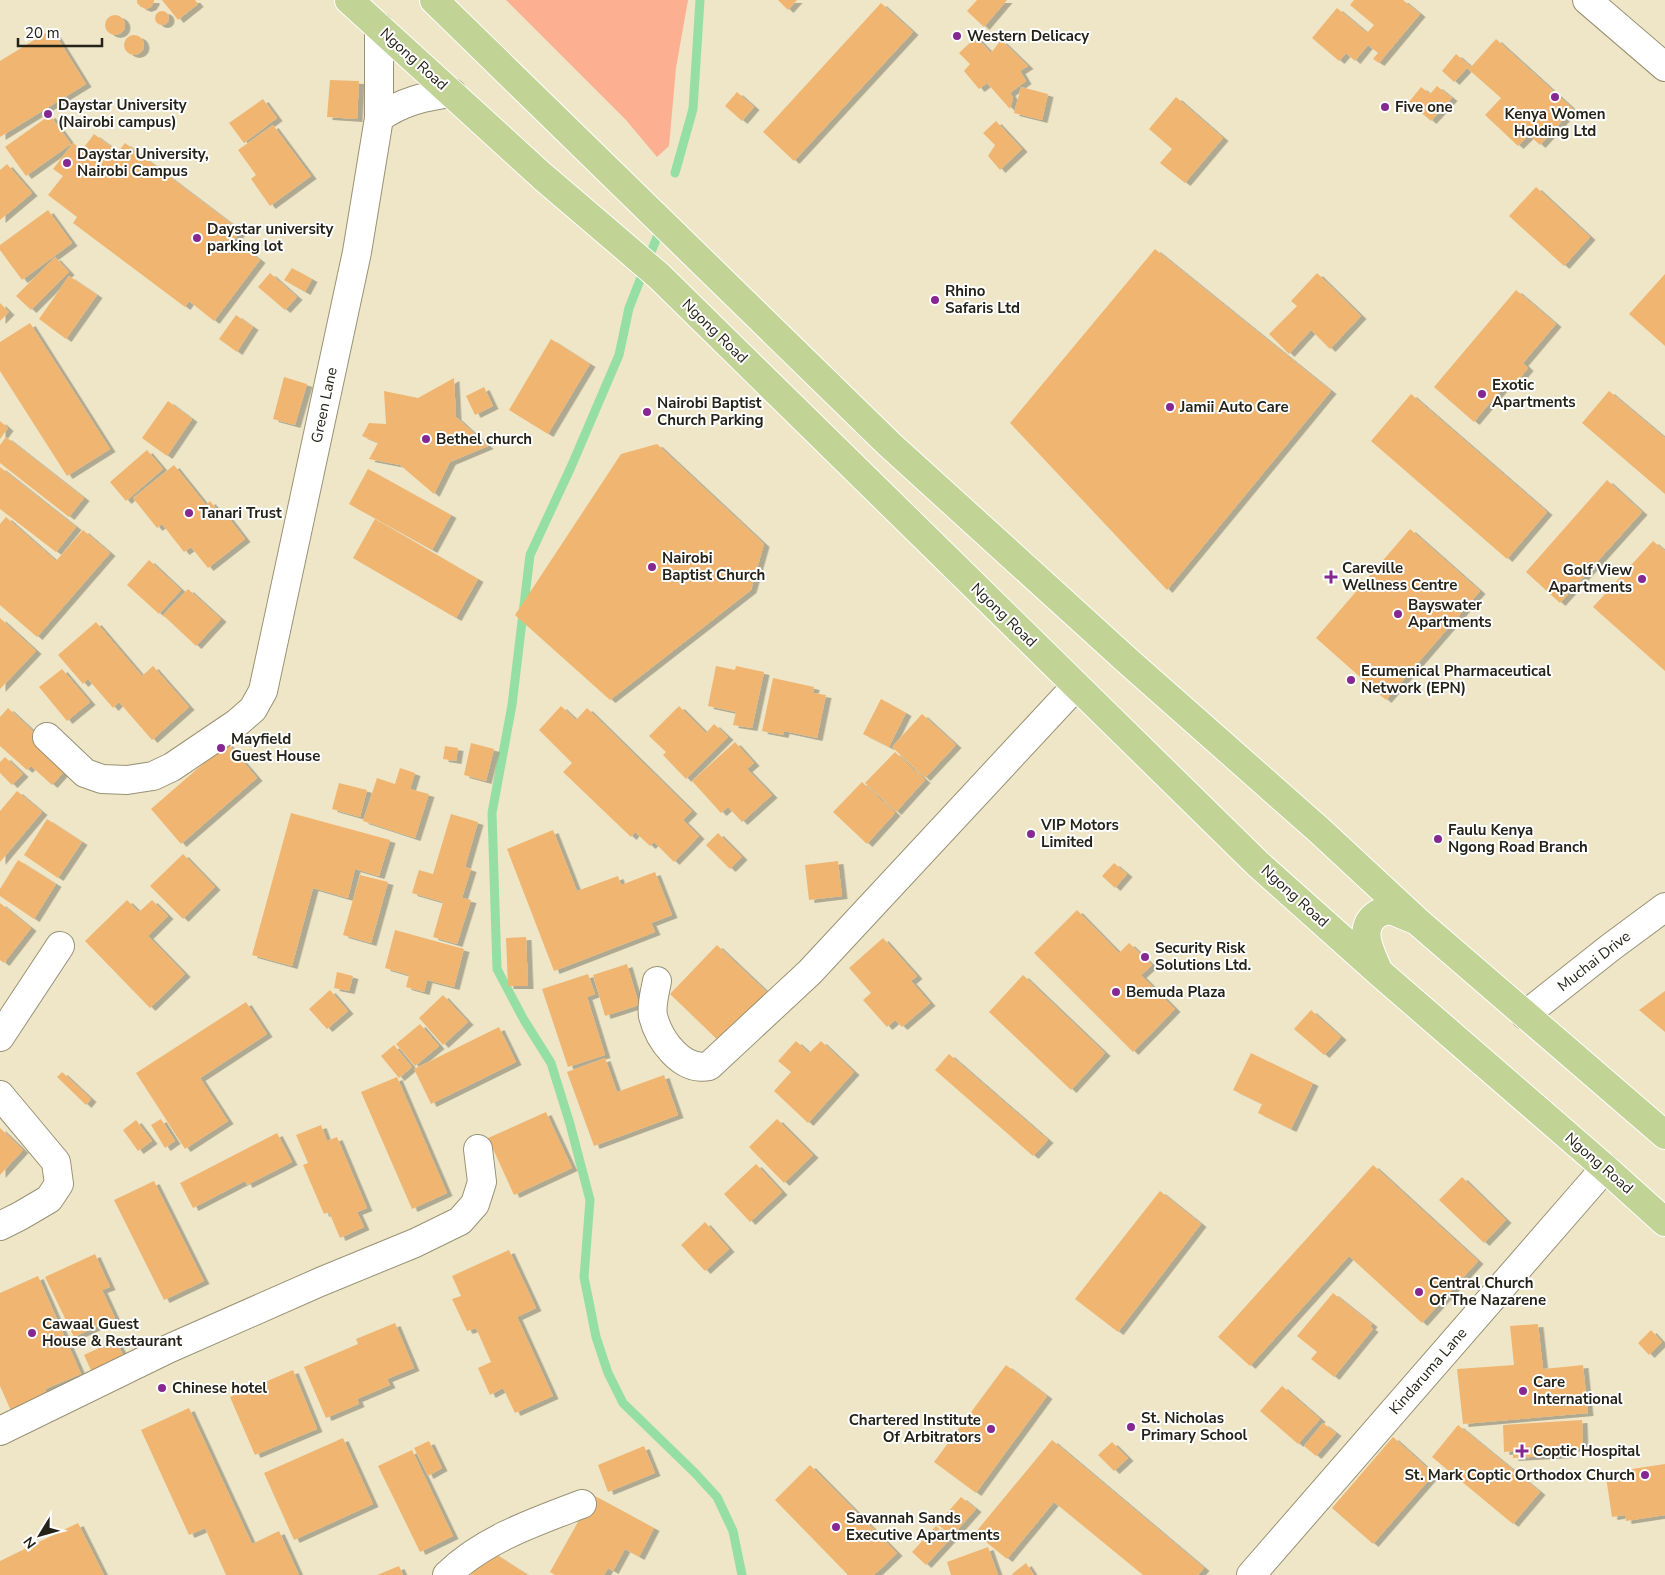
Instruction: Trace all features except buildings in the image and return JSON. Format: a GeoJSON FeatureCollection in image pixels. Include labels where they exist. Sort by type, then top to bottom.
{"type":"FeatureCollection","features":[{"type":"Feature","properties":{"kind":"main road","name":"Ngong Road"},"geometry":{"type":"LineString","coordinates":[[349,0],[542,176],[659,276],[1258,864],[1380,974],[1665,1222]]}},
{"type":"Feature","properties":{"kind":"main road"},"geometry":{"type":"LineString","coordinates":[[434,0],[889,444],[1130,663],[1319,830],[1417,921],[1665,1135]]}},
{"type":"Feature","properties":{"kind":"main road"},"geometry":{"type":"LineString","coordinates":[[1380,974],[1367,943],[1368,923],[1376,914],[1390,910],[1417,921]]}},
{"type":"Feature","properties":{"kind":"street"},"geometry":{"type":"LineString","coordinates":[[1587,0],[1665,67]]}},
{"type":"Feature","properties":{"kind":"street","name":"Green Lane"},"geometry":{"type":"LineString","coordinates":[[47,737],[85,773],[102,779],[127,780],[153,776],[172,767],[237,723],[253,709],[263,691],[357,252],[379,118],[379,27]]}},
{"type":"Feature","properties":{"kind":"street"},"geometry":{"type":"LineString","coordinates":[[379,118],[392,108],[424,96],[452,93]]}},
{"type":"Feature","properties":{"kind":"street"},"geometry":{"type":"LineString","coordinates":[[657,981],[652,1009],[663,1041],[690,1066],[700,1068],[709,1066],[810,972],[1076,686]]}},
{"type":"Feature","properties":{"kind":"street","name":"Muchai Drive"},"geometry":{"type":"LineString","coordinates":[[1525,1015],[1611,947],[1665,908]]}},
{"type":"Feature","properties":{"kind":"street"},"geometry":{"type":"LineString","coordinates":[[0,1037],[60,946]]}},
{"type":"Feature","properties":{"kind":"street"},"geometry":{"type":"LineString","coordinates":[[0,1095],[56,1162],[59,1184],[49,1199],[0,1226]]}},
{"type":"Feature","properties":{"kind":"street"},"geometry":{"type":"LineString","coordinates":[[0,1431],[168,1349],[320,1282],[415,1243],[460,1221],[475,1204],[482,1182],[478,1149]]}},
{"type":"Feature","properties":{"kind":"street","name":"Kindaruma Lane"},"geometry":{"type":"LineString","coordinates":[[1251,1575],[1605,1168]]}},
{"type":"Feature","properties":{"kind":"street"},"geometry":{"type":"LineString","coordinates":[[447,1575],[460,1562],[519,1528],[582,1504]]}},
{"type":"Feature","properties":{"kind":"shaded area"},"geometry":{"type":"Polygon","coordinates":[[[506,0],[688,0],[676,68],[669,146],[657,157],[626,120],[506,0]]]}},
{"type":"Feature","properties":{"kind":"waterway"},"geometry":{"type":"LineString","coordinates":[[675,173],[693,109],[700,0]]}},
{"type":"Feature","properties":{"kind":"waterway"},"geometry":{"type":"LineString","coordinates":[[661,227],[629,308],[619,355],[571,467],[530,555],[512,705],[492,813],[497,969],[524,1020],[551,1063],[570,1124],[590,1200],[584,1277],[596,1337],[608,1373],[623,1403],[717,1497],[733,1531],[742,1575]]}},
{"type":"Feature","properties":{"kind":"place","name":"Western Delicacy"},"geometry":{"type":"Point","coordinates":[957,36]}},
{"type":"Feature","properties":{"kind":"place","name":"Kenya Women Holding Ltd"},"geometry":{"type":"Point","coordinates":[1555,97]}},
{"type":"Feature","properties":{"kind":"place","name":"Five one"},"geometry":{"type":"Point","coordinates":[1385,107]}},
{"type":"Feature","properties":{"kind":"place","name":"Daystar University (Nairobi campus)"},"geometry":{"type":"Point","coordinates":[48,114]}},
{"type":"Feature","properties":{"kind":"place","name":"Daystar University, Nairobi Campus"},"geometry":{"type":"Point","coordinates":[67,163]}},
{"type":"Feature","properties":{"kind":"place","name":"Daystar university parking lot"},"geometry":{"type":"Point","coordinates":[197,238]}},
{"type":"Feature","properties":{"kind":"place","name":"Rhino Safaris Ltd"},"geometry":{"type":"Point","coordinates":[935,300]}},
{"type":"Feature","properties":{"kind":"place","name":"Exotic Apartments"},"geometry":{"type":"Point","coordinates":[1482,394]}},
{"type":"Feature","properties":{"kind":"place","name":"Jamii Auto Care"},"geometry":{"type":"Point","coordinates":[1170,407]}},
{"type":"Feature","properties":{"kind":"place","name":"Nairobi Baptist Church Parking"},"geometry":{"type":"Point","coordinates":[647,412]}},
{"type":"Feature","properties":{"kind":"place","name":"Bethel church"},"geometry":{"type":"Point","coordinates":[426,439]}},
{"type":"Feature","properties":{"kind":"place","name":"Tanari Trust"},"geometry":{"type":"Point","coordinates":[189,513]}},
{"type":"Feature","properties":{"kind":"place","name":"Nairobi Baptist Church"},"geometry":{"type":"Point","coordinates":[652,567]}},
{"type":"Feature","properties":{"kind":"place","name":"Careville Wellness Centre"},"geometry":{"type":"Point","coordinates":[1331,577]}},
{"type":"Feature","properties":{"kind":"place","name":"Golf View Apartments"},"geometry":{"type":"Point","coordinates":[1642,579]}},
{"type":"Feature","properties":{"kind":"place","name":"Bayswater Apartments"},"geometry":{"type":"Point","coordinates":[1398,614]}},
{"type":"Feature","properties":{"kind":"place","name":"Ecumenical Pharmaceutical Network (EPN)"},"geometry":{"type":"Point","coordinates":[1351,680]}},
{"type":"Feature","properties":{"kind":"place","name":"Mayfield Guest House"},"geometry":{"type":"Point","coordinates":[221,748]}},
{"type":"Feature","properties":{"kind":"place","name":"VIP Motors Limited"},"geometry":{"type":"Point","coordinates":[1031,834]}},
{"type":"Feature","properties":{"kind":"place","name":"Faulu Kenya Ngong Road Branch"},"geometry":{"type":"Point","coordinates":[1438,839]}},
{"type":"Feature","properties":{"kind":"place","name":"Security Risk Solutions Ltd."},"geometry":{"type":"Point","coordinates":[1145,957]}},
{"type":"Feature","properties":{"kind":"place","name":"Bemuda Plaza"},"geometry":{"type":"Point","coordinates":[1116,992]}},
{"type":"Feature","properties":{"kind":"place","name":"Central Church Of The Nazarene"},"geometry":{"type":"Point","coordinates":[1419,1292]}},
{"type":"Feature","properties":{"kind":"place","name":"Cawaal Guest House & Restaurant"},"geometry":{"type":"Point","coordinates":[32,1333]}},
{"type":"Feature","properties":{"kind":"place","name":"Chinese hotel"},"geometry":{"type":"Point","coordinates":[162,1388]}},
{"type":"Feature","properties":{"kind":"place","name":"Care International"},"geometry":{"type":"Point","coordinates":[1523,1391]}},
{"type":"Feature","properties":{"kind":"place","name":"St. Nicholas Primary School"},"geometry":{"type":"Point","coordinates":[1131,1427]}},
{"type":"Feature","properties":{"kind":"place","name":"Chartered Institute Of Arbitrators"},"geometry":{"type":"Point","coordinates":[991,1429]}},
{"type":"Feature","properties":{"kind":"place","name":"Coptic Hospital"},"geometry":{"type":"Point","coordinates":[1522,1451]}},
{"type":"Feature","properties":{"kind":"place","name":"St. Mark Coptic Orthodox Church"},"geometry":{"type":"Point","coordinates":[1645,1475]}},
{"type":"Feature","properties":{"kind":"place","name":"Savannah Sands Executive Apartments"},"geometry":{"type":"Point","coordinates":[836,1527]}}]}
